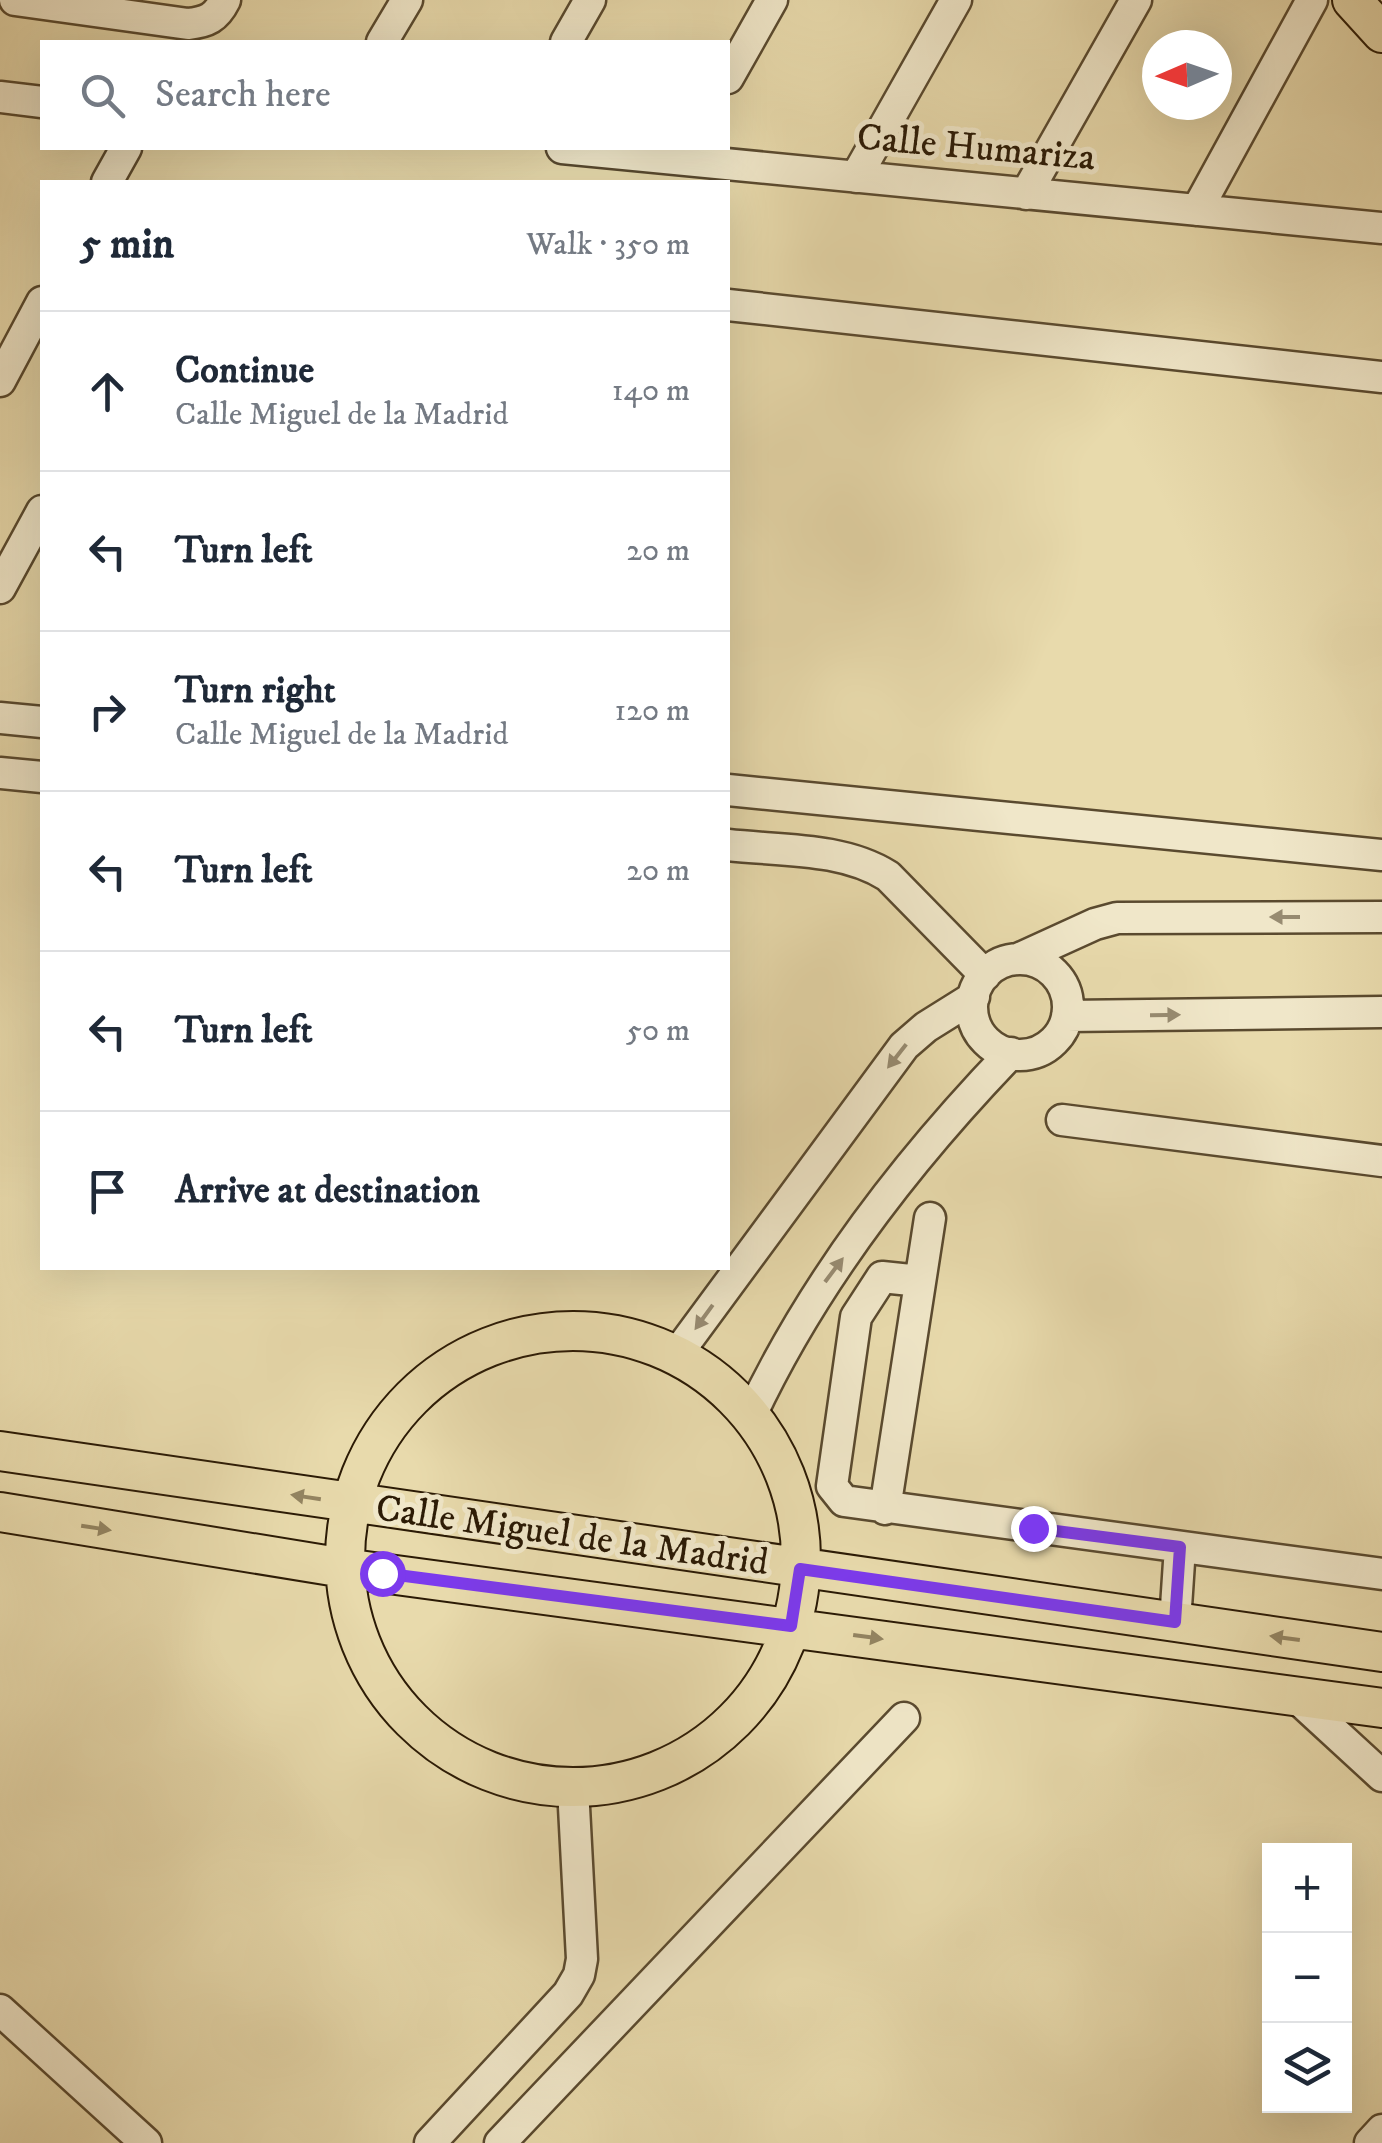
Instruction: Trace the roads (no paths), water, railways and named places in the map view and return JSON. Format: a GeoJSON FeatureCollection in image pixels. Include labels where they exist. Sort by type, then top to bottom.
{"type":"FeatureCollection","features":[{"type":"Feature","properties":{"kind":"main road"},"geometry":{"type":"LineString","coordinates":[[1352,0],[1382,32]]}},
{"type":"Feature","properties":{"kind":"main road"},"geometry":{"type":"LineString","coordinates":[[548,1330],[617,1334],[676,1354],[719,1383],[750,1415],[780,1462],[796,1514],[800,1569],[791,1626],[767,1679],[730,1724],[684,1759],[630,1780],[572,1788],[515,1780],[462,1759],[415,1724],[378,1679],[354,1626],[344,1568],[351,1504],[378,1440],[422,1386],[480,1348],[548,1330]]}},
{"type":"Feature","properties":{"kind":"main road","name":"Calle Miguel de la Madrid"},"geometry":{"type":"LineString","coordinates":[[0,1451],[1382,1652]]}},
{"type":"Feature","properties":{"kind":"main road","name":"Calle Miguel de la Madrid"},"geometry":{"type":"LineString","coordinates":[[0,1512],[344,1568],[1382,1708]]}},
{"type":"Feature","properties":{"kind":"street"},"geometry":{"type":"LineString","coordinates":[[15,0],[79,4],[188,24],[210,20],[222,6]]}},
{"type":"Feature","properties":{"kind":"street"},"geometry":{"type":"LineString","coordinates":[[383,40],[406,0]]}},
{"type":"Feature","properties":{"kind":"street"},"geometry":{"type":"LineString","coordinates":[[567,40],[590,0]]}},
{"type":"Feature","properties":{"kind":"street"},"geometry":{"type":"LineString","coordinates":[[730,74],[772,0]]}},
{"type":"Feature","properties":{"kind":"street"},"geometry":{"type":"LineString","coordinates":[[856,177],[956,0]]}},
{"type":"Feature","properties":{"kind":"street"},"geometry":{"type":"LineString","coordinates":[[1026,194],[1136,0]]}},
{"type":"Feature","properties":{"kind":"street"},"geometry":{"type":"LineString","coordinates":[[1197,210],[1312,0]]}},
{"type":"Feature","properties":{"kind":"street"},"geometry":{"type":"LineString","coordinates":[[0,97],[40,102]]}},
{"type":"Feature","properties":{"kind":"street"},"geometry":{"type":"LineString","coordinates":[[108,180],[125,150]]}},
{"type":"Feature","properties":{"kind":"street","name":"Calle Humariza"},"geometry":{"type":"LineString","coordinates":[[603,150],[684,154],[856,177],[1382,228]]}},
{"type":"Feature","properties":{"kind":"street"},"geometry":{"type":"LineString","coordinates":[[730,305],[1382,377]]}},
{"type":"Feature","properties":{"kind":"street"},"geometry":{"type":"LineString","coordinates":[[0,381],[40,306]]}},
{"type":"Feature","properties":{"kind":"street"},"geometry":{"type":"LineString","coordinates":[[0,588],[40,515]]}},
{"type":"Feature","properties":{"kind":"street"},"geometry":{"type":"LineString","coordinates":[[0,718],[40,722]]}},
{"type":"Feature","properties":{"kind":"street"},"geometry":{"type":"LineString","coordinates":[[0,773],[40,778]]}},
{"type":"Feature","properties":{"kind":"street"},"geometry":{"type":"LineString","coordinates":[[730,790],[1382,855]]}},
{"type":"Feature","properties":{"kind":"street"},"geometry":{"type":"LineString","coordinates":[[820,854],[826,800]]}},
{"type":"Feature","properties":{"kind":"street"},"geometry":{"type":"LineString","coordinates":[[730,845],[846,857],[870,865],[888,876],[979,986]]}},
{"type":"Feature","properties":{"kind":"street"},"geometry":{"type":"LineString","coordinates":[[676,1354],[904,1046],[1006,961],[1117,918],[1382,916]]}},
{"type":"Feature","properties":{"kind":"street"},"geometry":{"type":"LineString","coordinates":[[979,986],[973,1009],[980,1033],[999,1050],[1011,1053],[1023,1054],[1046,1047],[1063,1028],[1068,1004],[1060,980],[1042,964],[1018,959]]}},
{"type":"Feature","properties":{"kind":"street"},"geometry":{"type":"LineString","coordinates":[[1067,1016],[1382,1012]]}},
{"type":"Feature","properties":{"kind":"street"},"geometry":{"type":"LineString","coordinates":[[750,1415],[778,1356],[810,1303],[935,1135],[1011,1053]]}},
{"type":"Feature","properties":{"kind":"street"},"geometry":{"type":"LineString","coordinates":[[1062,1120],[1382,1162]]}},
{"type":"Feature","properties":{"kind":"street"},"geometry":{"type":"LineString","coordinates":[[886,1508],[930,1218]]}},
{"type":"Feature","properties":{"kind":"street"},"geometry":{"type":"LineString","coordinates":[[920,1281],[882,1276],[856,1317],[832,1486],[844,1502],[1382,1574]]}},
{"type":"Feature","properties":{"kind":"street"},"geometry":{"type":"LineString","coordinates":[[1175,1622],[1180,1547]]}},
{"type":"Feature","properties":{"kind":"street"},"geometry":{"type":"LineString","coordinates":[[1295,1696],[1382,1776]]}},
{"type":"Feature","properties":{"kind":"street"},"geometry":{"type":"LineString","coordinates":[[500,2143],[904,1718]]}},
{"type":"Feature","properties":{"kind":"street"},"geometry":{"type":"LineString","coordinates":[[430,2143],[568,1994],[580,1975],[572,1788]]}},
{"type":"Feature","properties":{"kind":"street"},"geometry":{"type":"LineString","coordinates":[[0,2010],[146,2143]]}},
{"type":"Feature","properties":{"kind":"street"},"geometry":{"type":"LineString","coordinates":[[1370,2143],[1382,2130]]}}]}
